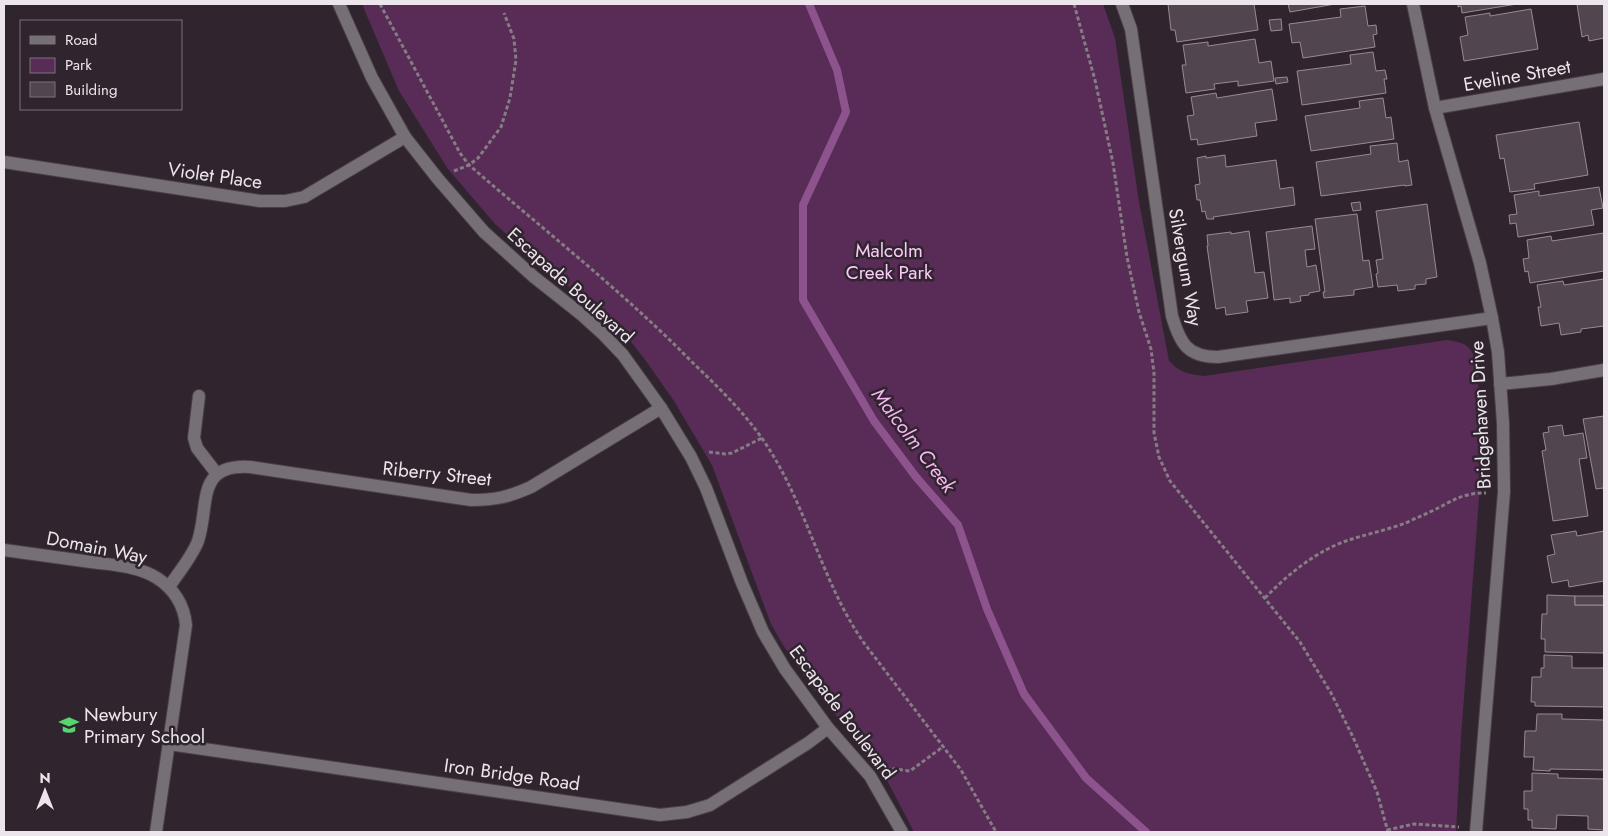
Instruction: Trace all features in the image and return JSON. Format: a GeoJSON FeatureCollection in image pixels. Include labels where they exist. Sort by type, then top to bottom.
{"type":"FeatureCollection","features":[{"type":"Feature","properties":{"kind":"street","name":"Escapade Boulevard"},"geometry":{"type":"LineString","coordinates":[[339,4],[372,78],[405,137],[444,186],[484,232],[534,277],[582,315],[616,348],[640,377],[691,457],[706,488],[763,632],[785,669],[828,728],[870,776],[902,832]]}},
{"type":"Feature","properties":{"kind":"street","name":"Silvergum Way"},"geometry":{"type":"LineString","coordinates":[[1122,4],[1131,29],[1172,316],[1177,335],[1185,347],[1196,354],[1218,357],[1492,318]]}},
{"type":"Feature","properties":{"kind":"street","name":"Bridgehaven Drive"},"geometry":{"type":"LineString","coordinates":[[1413,4],[1435,108],[1480,263],[1498,352],[1503,423],[1504,492],[1476,830]]}},
{"type":"Feature","properties":{"kind":"street","name":"Eveline Street"},"geometry":{"type":"LineString","coordinates":[[1435,108],[1604,79]]}},
{"type":"Feature","properties":{"kind":"street","name":"Violet Place"},"geometry":{"type":"LineString","coordinates":[[4,162],[260,201],[285,201],[304,197],[405,137]]}},
{"type":"Feature","properties":{"kind":"street"},"geometry":{"type":"LineString","coordinates":[[1500,384],[1551,379],[1604,370]]}},
{"type":"Feature","properties":{"kind":"street"},"geometry":{"type":"LineString","coordinates":[[169,588],[198,541],[208,488],[217,474],[197,448],[194,438],[199,396]]}},
{"type":"Feature","properties":{"kind":"street","name":"Riberry Street"},"geometry":{"type":"LineString","coordinates":[[217,474],[226,468],[236,466],[250,467],[471,500],[501,499],[530,487],[661,408]]}},
{"type":"Feature","properties":{"kind":"street","name":"Domain Way"},"geometry":{"type":"LineString","coordinates":[[4,550],[130,568],[157,578],[180,601],[185,612],[186,625],[156,832]]}},
{"type":"Feature","properties":{"kind":"street","name":"Iron Bridge Road"},"geometry":{"type":"LineString","coordinates":[[169,744],[660,815],[681,813],[710,806],[828,728]]}},
{"type":"Feature","properties":{"kind":"path"},"geometry":{"type":"LineString","coordinates":[[380,4],[460,153],[469,165],[614,287],[657,326],[740,410],[762,438],[775,458],[849,622],[962,770],[996,832]]}},
{"type":"Feature","properties":{"kind":"path"},"geometry":{"type":"LineString","coordinates":[[1074,4],[1095,80],[1113,162],[1127,257],[1139,312],[1151,349],[1154,373],[1154,433],[1159,457],[1170,481],[1300,642],[1331,693],[1377,792],[1388,831],[1414,824],[1476,830]]}},
{"type":"Feature","properties":{"kind":"path"},"geometry":{"type":"LineString","coordinates":[[469,165],[478,158],[501,127],[510,98],[516,60],[514,39],[504,13]]}},
{"type":"Feature","properties":{"kind":"path"},"geometry":{"type":"LineString","coordinates":[[691,457],[707,452],[732,453],[762,438]]}},
{"type":"Feature","properties":{"kind":"path"},"geometry":{"type":"LineString","coordinates":[[1264,598],[1303,565],[1339,544],[1432,512],[1458,497],[1474,493],[1504,492]]}},
{"type":"Feature","properties":{"kind":"path"},"geometry":{"type":"LineString","coordinates":[[870,776],[890,768],[904,772],[910,771],[944,746]]}},
{"type":"Feature","properties":{"kind":"green space","name":"Malcolm Creek Park"},"geometry":{"type":"Polygon","coordinates":[[[362,4],[1103,4],[1115,38],[1139,202],[1169,361],[1185,372],[1204,376],[1447,340],[1465,345],[1471,350],[1478,367],[1480,485],[1461,737],[1456,832],[914,832],[889,784],[846,727],[812,687],[771,624],[712,465],[674,401],[628,338],[592,305],[539,263],[495,224],[448,169],[399,91],[362,4]]]}},
{"type":"Feature","properties":{"kind":"building"},"geometry":{"type":"Polygon","coordinates":[[[1168,4],[1254,4],[1258,30],[1177,42],[1175,30],[1171,30],[1168,4]]]}},
{"type":"Feature","properties":{"kind":"building"},"geometry":{"type":"Polygon","coordinates":[[[1288,4],[1335,4],[1290,12],[1288,4]]]}},
{"type":"Feature","properties":{"kind":"building"},"geometry":{"type":"Polygon","coordinates":[[[1458,4],[1517,4],[1462,13],[1461,6],[1458,7],[1458,4]]]}},
{"type":"Feature","properties":{"kind":"building"},"geometry":{"type":"Polygon","coordinates":[[[1577,4],[1604,4],[1604,38],[1589,41],[1588,35],[1582,37],[1577,4]]]}},
{"type":"Feature","properties":{"kind":"building"},"geometry":{"type":"Polygon","coordinates":[[[1365,6],[1368,26],[1376,25],[1377,34],[1373,35],[1375,47],[1303,58],[1300,42],[1292,43],[1289,24],[1341,17],[1340,9],[1365,6]]]}},
{"type":"Feature","properties":{"kind":"building"},"geometry":{"type":"Polygon","coordinates":[[[1531,9],[1538,49],[1464,61],[1460,37],[1468,35],[1465,17],[1490,13],[1490,16],[1531,9]]]}},
{"type":"Feature","properties":{"kind":"building"},"geometry":{"type":"Polygon","coordinates":[[[1281,19],[1282,30],[1271,31],[1269,20],[1281,19]]]}},
{"type":"Feature","properties":{"kind":"building"},"geometry":{"type":"Polygon","coordinates":[[[1255,39],[1259,63],[1271,61],[1274,81],[1238,86],[1238,81],[1214,84],[1215,89],[1186,93],[1182,65],[1186,65],[1183,45],[1208,42],[1208,46],[1255,39]]]}},
{"type":"Feature","properties":{"kind":"building"},"geometry":{"type":"Polygon","coordinates":[[[1373,52],[1376,71],[1385,70],[1387,79],[1384,79],[1386,93],[1302,105],[1297,71],[1351,64],[1350,55],[1373,52]]]}},
{"type":"Feature","properties":{"kind":"building"},"geometry":{"type":"Polygon","coordinates":[[[1287,77],[1288,82],[1276,84],[1275,78],[1287,77]]]}},
{"type":"Feature","properties":{"kind":"building"},"geometry":{"type":"Polygon","coordinates":[[[1272,89],[1277,120],[1255,123],[1257,136],[1198,145],[1197,139],[1191,140],[1187,116],[1194,115],[1191,97],[1216,93],[1217,98],[1272,89]]]}},
{"type":"Feature","properties":{"kind":"building"},"geometry":{"type":"Polygon","coordinates":[[[1383,98],[1386,118],[1391,117],[1394,139],[1311,151],[1305,116],[1360,108],[1359,101],[1383,98]]]}},
{"type":"Feature","properties":{"kind":"building"},"geometry":{"type":"Polygon","coordinates":[[[1579,122],[1588,175],[1534,184],[1535,189],[1510,192],[1504,158],[1500,159],[1496,135],[1579,122]]]}},
{"type":"Feature","properties":{"kind":"building"},"geometry":{"type":"Polygon","coordinates":[[[1397,143],[1399,162],[1408,160],[1412,185],[1321,196],[1316,162],[1371,154],[1370,146],[1397,143]]]}},
{"type":"Feature","properties":{"kind":"building"},"geometry":{"type":"Polygon","coordinates":[[[1225,155],[1226,167],[1276,160],[1280,189],[1293,187],[1295,205],[1207,219],[1205,211],[1202,212],[1200,200],[1197,200],[1195,185],[1200,184],[1197,158],[1225,155]]]}},
{"type":"Feature","properties":{"kind":"building"},"geometry":{"type":"Polygon","coordinates":[[[1599,187],[1603,208],[1591,210],[1594,225],[1518,237],[1516,223],[1510,224],[1509,215],[1517,214],[1514,195],[1539,191],[1539,196],[1599,187]]]}},
{"type":"Feature","properties":{"kind":"building"},"geometry":{"type":"Polygon","coordinates":[[[1360,202],[1361,210],[1353,211],[1351,203],[1360,202]]]}},
{"type":"Feature","properties":{"kind":"building"},"geometry":{"type":"Polygon","coordinates":[[[1427,204],[1437,277],[1426,279],[1426,284],[1415,285],[1415,289],[1398,291],[1397,285],[1378,287],[1376,260],[1383,259],[1376,211],[1427,204]]]}},
{"type":"Feature","properties":{"kind":"building"},"geometry":{"type":"Polygon","coordinates":[[[1357,214],[1363,261],[1369,260],[1373,287],[1354,290],[1354,295],[1324,298],[1323,292],[1325,292],[1315,219],[1357,214]]]}},
{"type":"Feature","properties":{"kind":"building"},"geometry":{"type":"Polygon","coordinates":[[[1312,226],[1315,249],[1305,250],[1307,267],[1316,265],[1320,291],[1300,296],[1301,301],[1290,303],[1290,298],[1274,300],[1266,232],[1312,226]]]}},
{"type":"Feature","properties":{"kind":"building"},"geometry":{"type":"Polygon","coordinates":[[[1249,231],[1255,273],[1264,272],[1268,298],[1246,301],[1248,312],[1226,315],[1225,307],[1216,309],[1207,235],[1249,231]]]}},
{"type":"Feature","properties":{"kind":"building"},"geometry":{"type":"Polygon","coordinates":[[[1604,233],[1604,271],[1530,283],[1528,271],[1525,272],[1523,259],[1529,258],[1527,240],[1551,236],[1552,241],[1604,233]]]}},
{"type":"Feature","properties":{"kind":"building"},"geometry":{"type":"Polygon","coordinates":[[[1604,279],[1604,326],[1581,329],[1581,332],[1561,335],[1559,323],[1541,326],[1538,307],[1541,307],[1537,285],[1563,281],[1564,285],[1604,279]]]}},
{"type":"Feature","properties":{"kind":"building"},"geometry":{"type":"Polygon","coordinates":[[[1604,416],[1604,493],[1603,488],[1596,489],[1583,419],[1604,416]]]}},
{"type":"Feature","properties":{"kind":"building"},"geometry":{"type":"Polygon","coordinates":[[[1562,425],[1564,436],[1583,433],[1587,458],[1579,459],[1588,516],[1553,521],[1542,451],[1546,450],[1543,433],[1549,432],[1548,427],[1562,425]]]}},
{"type":"Feature","properties":{"kind":"building"},"geometry":{"type":"Polygon","coordinates":[[[1576,531],[1577,536],[1604,531],[1604,581],[1569,587],[1568,580],[1552,583],[1547,556],[1555,554],[1551,535],[1576,531]]]}},
{"type":"Feature","properties":{"kind":"building"},"geometry":{"type":"Polygon","coordinates":[[[1547,595],[1575,596],[1575,605],[1604,605],[1604,653],[1545,652],[1545,639],[1541,639],[1542,614],[1547,614],[1547,595]]]}},
{"type":"Feature","properties":{"kind":"building"},"geometry":{"type":"Polygon","coordinates":[[[1575,596],[1604,596],[1604,605],[1575,605],[1575,596]]]}},
{"type":"Feature","properties":{"kind":"building"},"geometry":{"type":"Polygon","coordinates":[[[1544,655],[1572,656],[1572,668],[1604,668],[1604,707],[1535,706],[1535,702],[1531,702],[1532,677],[1541,677],[1541,668],[1544,668],[1544,655]]]}},
{"type":"Feature","properties":{"kind":"building"},"geometry":{"type":"Polygon","coordinates":[[[1537,714],[1562,714],[1562,719],[1604,720],[1604,770],[1533,770],[1534,757],[1524,757],[1525,731],[1536,731],[1537,714]]]}},
{"type":"Feature","properties":{"kind":"building"},"geometry":{"type":"Polygon","coordinates":[[[1532,773],[1558,774],[1558,778],[1604,779],[1604,830],[1588,829],[1588,816],[1557,815],[1556,829],[1532,828],[1532,820],[1528,820],[1528,809],[1524,809],[1524,791],[1532,791],[1532,773]]]}},
{"type":"Feature","properties":{"kind":"waterway","name":"Malcolm Creek"},"geometry":{"type":"LineString","coordinates":[[809,4],[837,70],[846,112],[803,205],[803,300],[874,421],[916,477],[958,525],[987,609],[1024,694],[1086,778],[1146,832]]}},
{"type":"Feature","properties":{"kind":"place","name":"Newbury Primary School"},"geometry":{"type":"Point","coordinates":[69,725]}}]}
